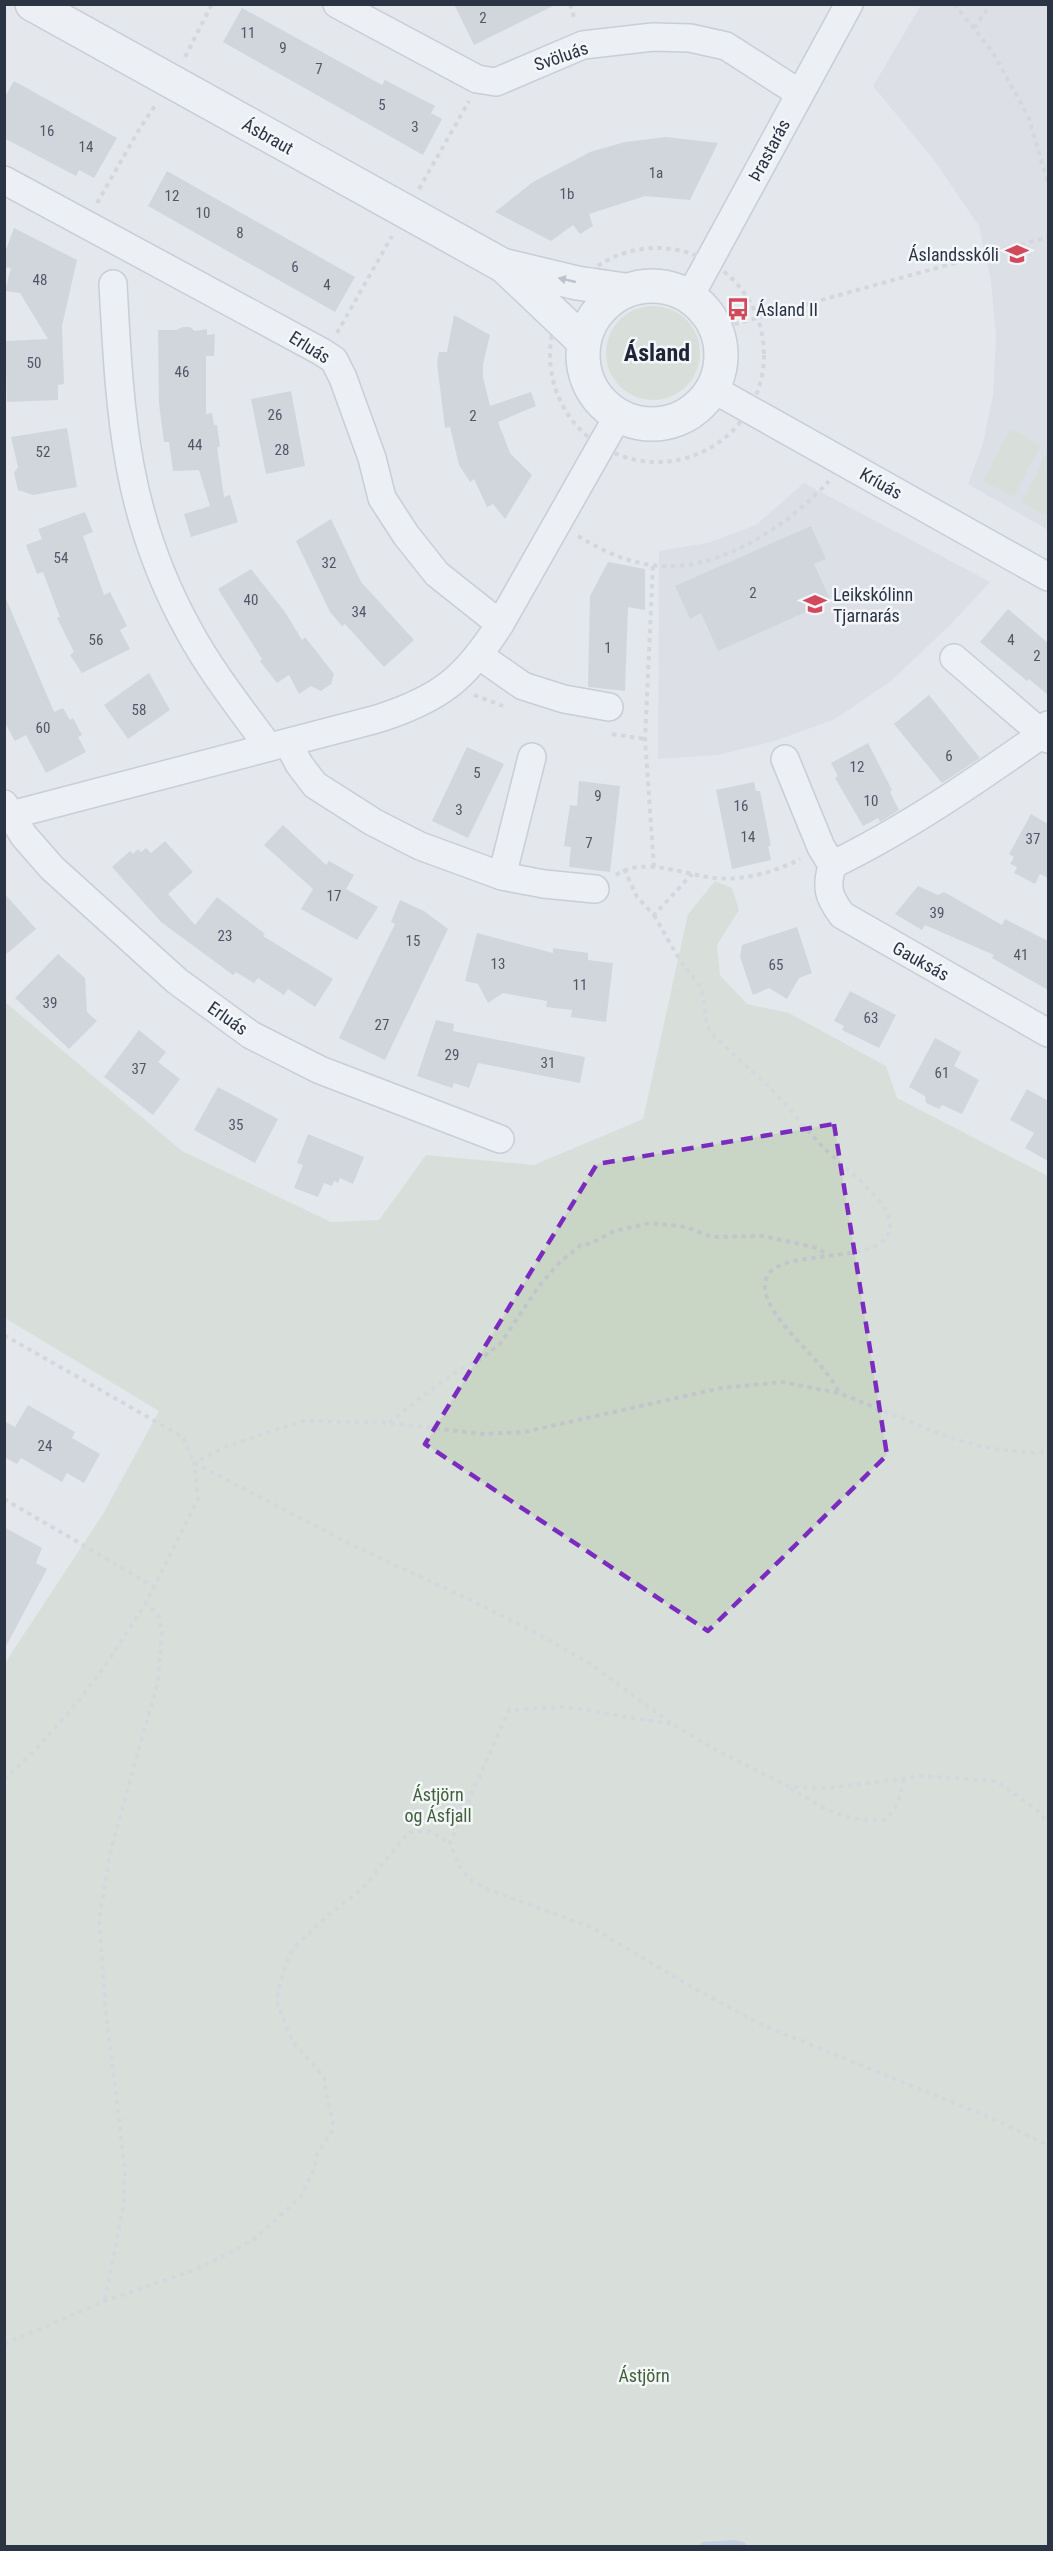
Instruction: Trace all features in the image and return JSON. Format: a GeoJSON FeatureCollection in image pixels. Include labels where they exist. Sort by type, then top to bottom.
{"type":"FeatureCollection","features":[{"type":"Feature","properties":{"kind":"street","name":"Ásbraut"},"geometry":{"type":"LineString","coordinates":[[32,4],[504,266],[583,341]]}},
{"type":"Feature","properties":{"kind":"street"},"geometry":{"type":"LineString","coordinates":[[337,4],[365,11],[481,80]]}},
{"type":"Feature","properties":{"kind":"street","name":"Þrastarás"},"geometry":{"type":"LineString","coordinates":[[690,296],[849,4]]}},
{"type":"Feature","properties":{"kind":"street","name":"Svöluás"},"geometry":{"type":"LineString","coordinates":[[481,80],[496,82],[583,45],[653,37],[690,38],[726,46],[799,93]]}},
{"type":"Feature","properties":{"kind":"street","name":"Erluás"},"geometry":{"type":"LineString","coordinates":[[4,180],[334,360],[343,378],[372,458],[382,498],[406,535],[437,574],[500,624]]}},
{"type":"Feature","properties":{"kind":"street","name":"Ásbraut"},"geometry":{"type":"LineString","coordinates":[[504,266],[625,290]]}},
{"type":"Feature","properties":{"kind":"street"},"geometry":{"type":"LineString","coordinates":[[113,284],[124,440],[146,535],[166,587],[189,631],[278,744],[299,764],[315,785],[373,822],[420,846],[502,876],[544,884],[595,889]]}},
{"type":"Feature","properties":{"kind":"street"},"geometry":{"type":"LineString","coordinates":[[647,285],[669,287],[690,296],[701,305],[717,329],[722,349],[720,370],[713,390],[699,407],[681,419],[660,424],[638,423],[618,416],[600,402],[588,384],[582,363],[583,341],[591,320],[606,302],[625,290],[647,285]]}},
{"type":"Feature","properties":{"kind":"street","name":"Kríuás"},"geometry":{"type":"LineString","coordinates":[[713,390],[1048,577]]}},
{"type":"Feature","properties":{"kind":"street","name":"Erluás"},"geometry":{"type":"LineString","coordinates":[[500,1139],[320,1070],[251,1035],[186,988],[140,950],[52,868],[24,836],[8,810],[278,744],[410,708],[445,689],[480,656],[618,416]]}},
{"type":"Feature","properties":{"kind":"street"},"geometry":{"type":"LineString","coordinates":[[480,656],[523,686],[564,699],[606,719]]}},
{"type":"Feature","properties":{"kind":"street"},"geometry":{"type":"LineString","coordinates":[[826,856],[865,849],[930,810],[1046,733],[954,658]]}},
{"type":"Feature","properties":{"kind":"street"},"geometry":{"type":"LineString","coordinates":[[502,876],[532,757]]}},
{"type":"Feature","properties":{"kind":"street","name":"Gauksás"},"geometry":{"type":"LineString","coordinates":[[784,759],[826,856],[827,884],[831,900],[842,915],[1048,1033]]}},
{"type":"Feature","properties":{"kind":"path"},"geometry":{"type":"LineString","coordinates":[[183,60],[212,4]]}},
{"type":"Feature","properties":{"kind":"path"},"geometry":{"type":"LineString","coordinates":[[954,4],[992,51],[1029,118],[1048,184]]}},
{"type":"Feature","properties":{"kind":"path"},"geometry":{"type":"LineString","coordinates":[[974,28],[991,4]]}},
{"type":"Feature","properties":{"kind":"path"},"geometry":{"type":"LineString","coordinates":[[419,189],[481,80]]}},
{"type":"Feature","properties":{"kind":"path"},"geometry":{"type":"LineString","coordinates":[[85,224],[140,128],[157,103]]}},
{"type":"Feature","properties":{"kind":"path"},"geometry":{"type":"LineString","coordinates":[[325,354],[393,235]]}},
{"type":"Feature","properties":{"kind":"path"},"geometry":{"type":"LineString","coordinates":[[717,329],[1048,237]]}},
{"type":"Feature","properties":{"kind":"path"},"geometry":{"type":"LineString","coordinates":[[654,246],[683,250],[710,261],[730,275],[747,295],[758,317],[765,349],[762,381],[749,411],[727,436],[698,454],[666,462],[632,460],[600,447],[577,428],[560,403],[550,375],[549,344],[556,315],[565,297],[576,282],[599,264],[625,251],[654,246]]}},
{"type":"Feature","properties":{"kind":"path"},"geometry":{"type":"LineString","coordinates":[[557,524],[603,551],[653,566],[691,564],[710,560],[762,538],[812,500],[845,464]]}},
{"type":"Feature","properties":{"kind":"path"},"geometry":{"type":"LineString","coordinates":[[653,566],[645,739],[654,868]]}},
{"type":"Feature","properties":{"kind":"path"},"geometry":{"type":"LineString","coordinates":[[465,700],[473,695],[513,710]]}},
{"type":"Feature","properties":{"kind":"path"},"geometry":{"type":"LineString","coordinates":[[606,719],[645,739]]}},
{"type":"Feature","properties":{"kind":"path"},"geometry":{"type":"LineString","coordinates":[[595,889],[624,869],[675,868],[692,874],[716,878],[747,877],[826,856]]}},
{"type":"Feature","properties":{"kind":"path"},"geometry":{"type":"LineString","coordinates":[[624,869],[637,897],[654,915],[698,984],[703,994],[702,1008],[711,1031],[773,1091],[824,1148],[881,1204],[890,1222],[891,1230],[885,1237],[864,1252],[827,1254],[814,1259],[781,1264],[766,1277],[764,1290],[772,1311],[823,1366],[836,1383],[839,1393]]}},
{"type":"Feature","properties":{"kind":"path"},"geometry":{"type":"LineString","coordinates":[[654,915],[692,874]]}},
{"type":"Feature","properties":{"kind":"path"},"geometry":{"type":"LineString","coordinates":[[389,1423],[459,1370],[482,1358],[500,1344],[539,1286],[559,1263],[581,1245],[592,1243],[614,1231],[651,1223],[686,1227],[712,1238],[764,1236],[817,1248],[827,1254]]}},
{"type":"Feature","properties":{"kind":"path"},"geometry":{"type":"LineString","coordinates":[[4,1335],[183,1437],[194,1463],[198,1499],[146,1603],[107,1663],[80,1699],[36,1749],[4,1780]]}},
{"type":"Feature","properties":{"kind":"path"},"geometry":{"type":"LineString","coordinates":[[194,1463],[227,1446],[303,1420],[389,1423],[484,1434],[524,1432],[721,1388],[782,1382],[839,1393],[953,1439],[993,1449],[1048,1452]]}},
{"type":"Feature","properties":{"kind":"path"},"geometry":{"type":"LineString","coordinates":[[194,1463],[352,1545],[536,1633],[589,1663],[672,1724],[712,1748],[840,1816],[862,1821],[885,1820],[894,1812],[904,1778]]}},
{"type":"Feature","properties":{"kind":"path"},"geometry":{"type":"LineString","coordinates":[[4,1499],[153,1586]]}},
{"type":"Feature","properties":{"kind":"path"},"geometry":{"type":"LineString","coordinates":[[105,2301],[124,2202],[125,2169],[106,2014],[99,1919],[111,1849],[158,1681],[162,1630],[158,1615],[146,1603]]}},
{"type":"Feature","properties":{"kind":"path"},"geometry":{"type":"LineString","coordinates":[[450,1843],[509,1710],[567,1707],[672,1724]]}},
{"type":"Feature","properties":{"kind":"path"},"geometry":{"type":"LineString","coordinates":[[790,1788],[829,1788],[921,1776],[996,1781],[1036,1809],[1048,1822]]}},
{"type":"Feature","properties":{"kind":"path"},"geometry":{"type":"LineString","coordinates":[[4,2344],[105,2301],[194,2270],[233,2251],[254,2239],[301,2198],[314,2169],[317,2155],[332,2130],[333,2121],[324,2077],[293,2042],[278,2006],[277,1997],[290,1953],[325,1918],[362,1889],[409,1832],[430,1831],[450,1843],[458,1864],[468,1878],[487,1889],[593,1928],[688,1985],[760,2024],[993,2119],[1048,2145]]}},
{"type":"Feature","properties":{"kind":"highlighted area"},"geometry":{"type":"Polygon","coordinates":[[[834,1124],[887,1455],[708,1631],[425,1444],[597,1164],[834,1124]]]}},
{"type":"Feature","properties":{"kind":"shaded area","name":"Áslandsskóli"},"geometry":{"type":"Polygon","coordinates":[[[921,5],[1048,5],[1048,530],[968,484],[983,444],[993,395],[996,337],[991,281],[979,226],[934,160],[873,86],[921,5]]]}},
{"type":"Feature","properties":{"kind":"shaded area","name":"Leikskólinn Tjarnarás"},"geometry":{"type":"Polygon","coordinates":[[[804,483],[990,582],[950,625],[891,681],[835,719],[775,741],[717,755],[658,759],[659,551],[708,543],[756,525],[804,483]]]}},
{"type":"Feature","properties":{"kind":"green space"},"geometry":{"type":"Polygon","coordinates":[[[653,306],[671,310],[686,320],[696,335],[700,353],[696,371],[686,386],[671,396],[653,400],[635,396],[620,386],[610,371],[606,353],[610,335],[620,320],[635,310],[653,306]]]}},
{"type":"Feature","properties":{"kind":"green space"},"geometry":{"type":"Polygon","coordinates":[[[1010,429],[1041,445],[1014,497],[983,481],[1010,429]]]}},
{"type":"Feature","properties":{"kind":"green space"},"geometry":{"type":"Polygon","coordinates":[[[1048,451],[1048,516],[1022,503],[1048,451]]]}},
{"type":"Feature","properties":{"kind":"green space","name":"Ástjörn og Ásfjall"},"geometry":{"type":"Polygon","coordinates":[[[715,881],[732,888],[739,910],[717,945],[720,975],[747,1004],[789,1013],[886,1066],[897,1098],[1048,1176],[1048,2546],[5,2546],[5,1663],[103,1514],[159,1411],[5,1318],[5,1002],[182,1151],[331,1222],[379,1220],[426,1155],[534,1165],[643,1119],[688,914],[715,881]]]}},
{"type":"Feature","properties":{"kind":"building"},"geometry":{"type":"Polygon","coordinates":[[[454,4],[557,4],[474,45],[454,4]]]}},
{"type":"Feature","properties":{"kind":"building"},"geometry":{"type":"Polygon","coordinates":[[[242,8],[382,85],[385,80],[435,106],[431,113],[442,119],[423,155],[223,42],[242,8]]]}},
{"type":"Feature","properties":{"kind":"building"},"geometry":{"type":"Polygon","coordinates":[[[14,81],[117,138],[94,178],[79,170],[76,176],[4,138],[4,98],[14,81]]]}},
{"type":"Feature","properties":{"kind":"building"},"geometry":{"type":"Polygon","coordinates":[[[666,137],[718,143],[690,200],[645,196],[589,214],[593,226],[580,234],[573,225],[551,241],[495,212],[533,182],[590,152],[625,142],[666,137]]]}},
{"type":"Feature","properties":{"kind":"building"},"geometry":{"type":"Polygon","coordinates":[[[167,171],[355,277],[335,312],[148,206],[167,171]]]}},
{"type":"Feature","properties":{"kind":"building"},"geometry":{"type":"Polygon","coordinates":[[[14,228],[77,260],[62,326],[64,384],[58,385],[58,400],[7,402],[5,341],[48,339],[20,293],[5,291],[11,268],[4,267],[4,255],[14,228]]]}},
{"type":"Feature","properties":{"kind":"building"},"geometry":{"type":"Polygon","coordinates":[[[454,315],[490,335],[483,364],[483,377],[490,406],[531,392],[536,406],[498,422],[510,453],[532,475],[505,519],[493,504],[487,507],[474,479],[470,482],[459,465],[450,427],[445,428],[437,363],[439,352],[447,352],[454,315]]]}},
{"type":"Feature","properties":{"kind":"building"},"geometry":{"type":"Polygon","coordinates":[[[190,327],[195,331],[207,329],[207,335],[215,334],[214,356],[206,356],[206,414],[212,413],[214,425],[217,425],[220,447],[217,447],[224,497],[230,495],[238,522],[191,537],[184,514],[210,506],[199,470],[173,471],[169,442],[164,442],[159,404],[158,330],[176,330],[190,327]]]}},
{"type":"Feature","properties":{"kind":"building"},"geometry":{"type":"Polygon","coordinates":[[[291,391],[305,466],[266,474],[251,399],[291,391]]]}},
{"type":"Feature","properties":{"kind":"building"},"geometry":{"type":"Polygon","coordinates":[[[67,428],[77,487],[33,495],[18,490],[14,473],[18,467],[11,437],[67,428]]]}},
{"type":"Feature","properties":{"kind":"building"},"geometry":{"type":"Polygon","coordinates":[[[85,512],[93,532],[83,536],[104,595],[110,592],[127,626],[120,630],[130,649],[82,673],[70,655],[74,652],[57,618],[60,617],[43,572],[37,574],[26,545],[42,539],[38,529],[85,512]]]}},
{"type":"Feature","properties":{"kind":"building"},"geometry":{"type":"Polygon","coordinates":[[[331,519],[361,582],[414,640],[384,667],[345,624],[342,626],[330,612],[296,541],[331,519]]]}},
{"type":"Feature","properties":{"kind":"building"},"geometry":{"type":"Polygon","coordinates":[[[811,526],[826,559],[814,564],[831,601],[718,651],[701,613],[690,619],[675,586],[811,526]]]}},
{"type":"Feature","properties":{"kind":"building"},"geometry":{"type":"Polygon","coordinates":[[[608,562],[645,569],[645,610],[628,607],[625,691],[588,687],[590,596],[608,562]]]}},
{"type":"Feature","properties":{"kind":"building"},"geometry":{"type":"Polygon","coordinates":[[[251,569],[285,612],[302,640],[305,637],[334,674],[331,684],[321,691],[311,686],[299,694],[289,675],[277,683],[260,661],[262,659],[218,589],[251,569]]]}},
{"type":"Feature","properties":{"kind":"building"},"geometry":{"type":"Polygon","coordinates":[[[4,594],[54,712],[63,708],[70,720],[73,718],[82,735],[78,737],[86,752],[46,773],[26,735],[15,741],[4,721],[4,594]]]}},
{"type":"Feature","properties":{"kind":"building"},"geometry":{"type":"Polygon","coordinates":[[[1008,609],[1048,643],[1048,695],[1029,679],[1027,681],[980,642],[1008,609]]]}},
{"type":"Feature","properties":{"kind":"building"},"geometry":{"type":"Polygon","coordinates":[[[149,673],[170,710],[128,739],[104,705],[149,673]]]}},
{"type":"Feature","properties":{"kind":"building"},"geometry":{"type":"Polygon","coordinates":[[[929,695],[980,758],[942,783],[894,724],[929,695]]]}},
{"type":"Feature","properties":{"kind":"building"},"geometry":{"type":"Polygon","coordinates":[[[868,743],[892,790],[890,792],[899,810],[880,822],[878,818],[863,826],[835,778],[838,776],[831,763],[868,743]]]}},
{"type":"Feature","properties":{"kind":"building"},"geometry":{"type":"Polygon","coordinates":[[[467,747],[504,764],[468,838],[432,821],[467,747]]]}},
{"type":"Feature","properties":{"kind":"building"},"geometry":{"type":"Polygon","coordinates":[[[579,781],[620,786],[610,872],[569,867],[571,847],[564,846],[570,805],[577,806],[579,781]]]}},
{"type":"Feature","properties":{"kind":"building"},"geometry":{"type":"Polygon","coordinates":[[[754,782],[756,791],[760,791],[771,846],[768,846],[771,860],[732,869],[716,790],[754,782]]]}},
{"type":"Feature","properties":{"kind":"building"},"geometry":{"type":"Polygon","coordinates":[[[1031,814],[1048,824],[1048,878],[1040,874],[1035,884],[1014,873],[1017,867],[1010,864],[1014,857],[1009,854],[1031,814]]]}},
{"type":"Feature","properties":{"kind":"building"},"geometry":{"type":"Polygon","coordinates":[[[283,825],[326,865],[329,861],[354,875],[346,889],[378,907],[357,940],[301,909],[313,889],[264,845],[283,825]]]}},
{"type":"Feature","properties":{"kind":"building"},"geometry":{"type":"Polygon","coordinates":[[[165,841],[193,872],[168,894],[195,925],[217,897],[265,934],[263,936],[333,979],[315,1007],[288,989],[284,995],[258,978],[254,983],[236,972],[233,975],[161,922],[112,867],[130,851],[133,854],[138,849],[141,852],[146,848],[151,853],[165,841]]]}},
{"type":"Feature","properties":{"kind":"building"},"geometry":{"type":"Polygon","coordinates":[[[918,886],[938,895],[944,892],[1002,925],[1005,919],[1048,941],[1048,990],[992,958],[994,955],[925,925],[922,930],[895,914],[918,886]]]}},
{"type":"Feature","properties":{"kind":"building"},"geometry":{"type":"Polygon","coordinates":[[[4,893],[36,929],[4,956],[4,893]]]}},
{"type":"Feature","properties":{"kind":"building"},"geometry":{"type":"Polygon","coordinates":[[[400,900],[424,911],[448,929],[385,1060],[339,1038],[395,924],[391,922],[400,900]]]}},
{"type":"Feature","properties":{"kind":"building"},"geometry":{"type":"Polygon","coordinates":[[[797,927],[812,973],[799,978],[787,999],[769,988],[753,995],[740,957],[742,945],[797,927]]]}},
{"type":"Feature","properties":{"kind":"building"},"geometry":{"type":"Polygon","coordinates":[[[477,933],[553,953],[553,948],[588,953],[588,960],[613,963],[606,1022],[571,1017],[572,1010],[546,1007],[547,1001],[503,993],[488,1003],[478,984],[465,981],[477,933]]]}},
{"type":"Feature","properties":{"kind":"building"},"geometry":{"type":"Polygon","coordinates":[[[58,954],[85,978],[87,1012],[97,1021],[69,1049],[15,998],[58,954]]]}},
{"type":"Feature","properties":{"kind":"building"},"geometry":{"type":"Polygon","coordinates":[[[850,991],[896,1015],[879,1048],[842,1030],[844,1026],[834,1021],[850,991]]]}},
{"type":"Feature","properties":{"kind":"building"},"geometry":{"type":"Polygon","coordinates":[[[436,1020],[454,1024],[453,1031],[585,1057],[580,1083],[478,1063],[469,1088],[454,1083],[452,1088],[417,1076],[436,1020]]]}},
{"type":"Feature","properties":{"kind":"building"},"geometry":{"type":"Polygon","coordinates":[[[139,1030],[166,1052],[158,1062],[180,1079],[153,1115],[104,1077],[139,1030]]]}},
{"type":"Feature","properties":{"kind":"building"},"geometry":{"type":"Polygon","coordinates":[[[935,1038],[961,1052],[954,1066],[979,1080],[962,1114],[942,1105],[939,1109],[926,1103],[925,1096],[909,1087],[935,1038]]]}},
{"type":"Feature","properties":{"kind":"building"},"geometry":{"type":"Polygon","coordinates":[[[218,1087],[278,1119],[255,1163],[194,1130],[218,1087]]]}},
{"type":"Feature","properties":{"kind":"building"},"geometry":{"type":"Polygon","coordinates":[[[1027,1089],[1048,1101],[1048,1161],[1025,1148],[1034,1133],[1010,1120],[1027,1089]]]}},
{"type":"Feature","properties":{"kind":"building"},"geometry":{"type":"Polygon","coordinates":[[[308,1134],[364,1157],[353,1184],[340,1178],[338,1183],[334,1181],[332,1186],[324,1183],[318,1197],[294,1188],[303,1165],[297,1163],[308,1134]]]}},
{"type":"Feature","properties":{"kind":"building"},"geometry":{"type":"Polygon","coordinates":[[[28,1405],[75,1432],[72,1438],[100,1454],[84,1483],[67,1473],[62,1482],[21,1458],[17,1464],[4,1457],[4,1421],[15,1427],[28,1405]]]}},
{"type":"Feature","properties":{"kind":"building"},"geometry":{"type":"Polygon","coordinates":[[[4,1527],[42,1548],[36,1563],[47,1569],[4,1650],[4,1527]]]}},
{"type":"Feature","properties":{"kind":"waterway"},"geometry":{"type":"LineString","coordinates":[[704,2546],[734,2544],[742,2546]]}},
{"type":"Feature","properties":{"kind":"place","name":"Áslandsskóli"},"geometry":{"type":"Point","coordinates":[1017,254]}},
{"type":"Feature","properties":{"kind":"place","name":"Ásland II"},"geometry":{"type":"Point","coordinates":[738,309]}},
{"type":"Feature","properties":{"kind":"place","name":"Leikskólinn Tjarnarás"},"geometry":{"type":"Point","coordinates":[815,604]}},
{"type":"Feature","properties":{"kind":"district","name":"Ásland"},"geometry":{"type":"Point","coordinates":[657,353]}},
{"type":"Feature","properties":{"kind":"park label","name":"Ástjörn"},"geometry":{"type":"Point","coordinates":[644,2375]}}]}
